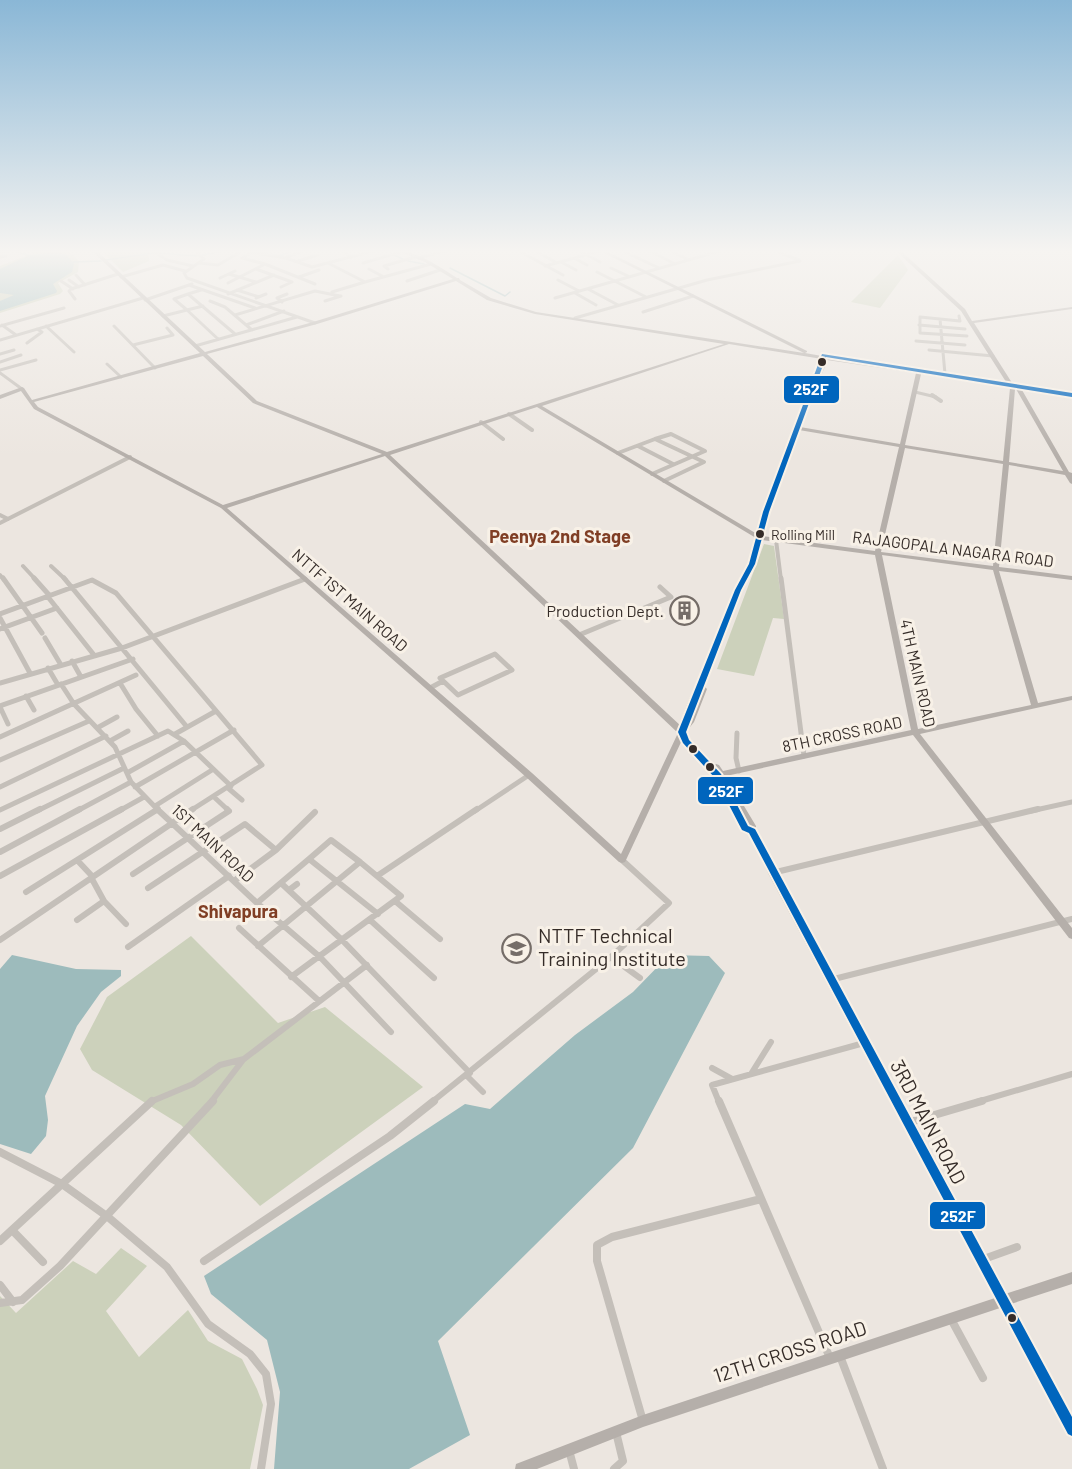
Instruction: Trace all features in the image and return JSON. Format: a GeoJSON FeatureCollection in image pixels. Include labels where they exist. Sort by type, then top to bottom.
{"type":"FeatureCollection","features":[{"type":"Feature","properties":{"kind":"street"},"geometry":{"type":"LineString","coordinates":[[1,325],[21,320]]}},
{"type":"Feature","properties":{"kind":"street"},"geometry":{"type":"LineString","coordinates":[[0,340],[69,320]]}},
{"type":"Feature","properties":{"kind":"street"},"geometry":{"type":"LineString","coordinates":[[167,320],[255,402],[385,453],[685,731]]}},
{"type":"Feature","properties":{"kind":"street"},"geometry":{"type":"LineString","coordinates":[[197,320],[218,339]]}},
{"type":"Feature","properties":{"kind":"street"},"geometry":{"type":"LineString","coordinates":[[218,320],[235,334]]}},
{"type":"Feature","properties":{"kind":"street"},"geometry":{"type":"LineString","coordinates":[[240,320],[252,330]]}},
{"type":"Feature","properties":{"kind":"street"},"geometry":{"type":"LineString","coordinates":[[246,325],[261,320]]}},
{"type":"Feature","properties":{"kind":"street"},"geometry":{"type":"LineString","coordinates":[[195,346],[287,320]]}},
{"type":"Feature","properties":{"kind":"street"},"geometry":{"type":"LineString","coordinates":[[307,320],[315,323]]}},
{"type":"Feature","properties":{"kind":"street"},"geometry":{"type":"LineString","coordinates":[[33,401],[326,320]]}},
{"type":"Feature","properties":{"kind":"street"},"geometry":{"type":"LineString","coordinates":[[573,320],[815,355]]}},
{"type":"Feature","properties":{"kind":"street"},"geometry":{"type":"LineString","coordinates":[[584,320],[725,342]]}},
{"type":"Feature","properties":{"kind":"street"},"geometry":{"type":"LineString","coordinates":[[740,320],[808,354]]}},
{"type":"Feature","properties":{"kind":"street"},"geometry":{"type":"LineString","coordinates":[[920,320],[920,333],[967,336]]}},
{"type":"Feature","properties":{"kind":"street"},"geometry":{"type":"LineString","coordinates":[[940,320],[945,374]]}},
{"type":"Feature","properties":{"kind":"street"},"geometry":{"type":"LineString","coordinates":[[946,320],[959,320]]}},
{"type":"Feature","properties":{"kind":"street"},"geometry":{"type":"LineString","coordinates":[[973,320],[1070,474],[1072,482]]}},
{"type":"Feature","properties":{"kind":"street"},"geometry":{"type":"LineString","coordinates":[[973,320],[993,356],[1015,387],[1005,463],[996,570],[1035,707]]}},
{"type":"Feature","properties":{"kind":"street"},"geometry":{"type":"LineString","coordinates":[[975,322],[992,320]]}},
{"type":"Feature","properties":{"kind":"street"},"geometry":{"type":"LineString","coordinates":[[1,325],[16,335]]}},
{"type":"Feature","properties":{"kind":"street"},"geometry":{"type":"LineString","coordinates":[[919,325],[965,329]]}},
{"type":"Feature","properties":{"kind":"street"},"geometry":{"type":"LineString","coordinates":[[46,326],[74,352]]}},
{"type":"Feature","properties":{"kind":"street"},"geometry":{"type":"LineString","coordinates":[[114,326],[155,368]]}},
{"type":"Feature","properties":{"kind":"street"},"geometry":{"type":"LineString","coordinates":[[27,343],[42,332],[37,328]]}},
{"type":"Feature","properties":{"kind":"street"},"geometry":{"type":"LineString","coordinates":[[133,345],[173,335],[167,328]]}},
{"type":"Feature","properties":{"kind":"street"},"geometry":{"type":"LineString","coordinates":[[245,332],[256,340]]}},
{"type":"Feature","properties":{"kind":"street"},"geometry":{"type":"LineString","coordinates":[[779,339],[824,358],[1072,395]]}},
{"type":"Feature","properties":{"kind":"street"},"geometry":{"type":"LineString","coordinates":[[916,341],[965,345]]}},
{"type":"Feature","properties":{"kind":"street"},"geometry":{"type":"LineString","coordinates":[[223,507],[725,342]]}},
{"type":"Feature","properties":{"kind":"street"},"geometry":{"type":"LineString","coordinates":[[0,354],[14,350]]}},
{"type":"Feature","properties":{"kind":"street"},"geometry":{"type":"LineString","coordinates":[[929,350],[993,356]]}},
{"type":"Feature","properties":{"kind":"street"},"geometry":{"type":"LineString","coordinates":[[0,362],[21,355]]}},
{"type":"Feature","properties":{"kind":"street"},"geometry":{"type":"LineString","coordinates":[[824,358],[945,374],[1015,387]]}},
{"type":"Feature","properties":{"kind":"street"},"geometry":{"type":"LineString","coordinates":[[204,1261],[390,1136],[611,957],[669,903],[622,860],[704,689],[701,687],[749,567],[796,428],[825,362],[824,358]]}},
{"type":"Feature","properties":{"kind":"street"},"geometry":{"type":"LineString","coordinates":[[0,372],[36,360]]}},
{"type":"Feature","properties":{"kind":"street"},"geometry":{"type":"LineString","coordinates":[[107,364],[121,378]]}},
{"type":"Feature","properties":{"kind":"street"},"geometry":{"type":"LineString","coordinates":[[0,372],[22,389]]}},
{"type":"Feature","properties":{"kind":"street","name":"4TH MAIN ROAD"},"geometry":{"type":"LineString","coordinates":[[919,372],[878,553],[915,732],[1072,934]]}},
{"type":"Feature","properties":{"kind":"street"},"geometry":{"type":"LineString","coordinates":[[1,396],[22,389]]}},
{"type":"Feature","properties":{"kind":"street","name":"NTTF 1ST MAIN ROAD"},"geometry":{"type":"LineString","coordinates":[[22,389],[36,408],[223,507],[529,775],[622,860]]}},
{"type":"Feature","properties":{"kind":"street"},"geometry":{"type":"LineString","coordinates":[[915,392],[937,396],[941,401]]}},
{"type":"Feature","properties":{"kind":"street"},"geometry":{"type":"LineString","coordinates":[[537,405],[758,537]]}},
{"type":"Feature","properties":{"kind":"street"},"geometry":{"type":"LineString","coordinates":[[509,414],[532,430]]}},
{"type":"Feature","properties":{"kind":"street"},"geometry":{"type":"LineString","coordinates":[[482,422],[503,439]]}},
{"type":"Feature","properties":{"kind":"street"},"geometry":{"type":"LineString","coordinates":[[796,428],[1070,474]]}},
{"type":"Feature","properties":{"kind":"street"},"geometry":{"type":"LineString","coordinates":[[618,453],[670,434],[705,451],[652,474]]}},
{"type":"Feature","properties":{"kind":"street"},"geometry":{"type":"LineString","coordinates":[[655,439],[704,462],[664,481]]}},
{"type":"Feature","properties":{"kind":"street"},"geometry":{"type":"LineString","coordinates":[[638,446],[673,464]]}},
{"type":"Feature","properties":{"kind":"street"},"geometry":{"type":"LineString","coordinates":[[0,523],[130,457]]}},
{"type":"Feature","properties":{"kind":"street"},"geometry":{"type":"LineString","coordinates":[[0,514],[8,519]]}},
{"type":"Feature","properties":{"kind":"street","name":"RAJAGOPALA NAGARA ROAD"},"geometry":{"type":"LineString","coordinates":[[758,537],[996,570],[1072,578]]}},
{"type":"Feature","properties":{"kind":"street"},"geometry":{"type":"LineString","coordinates":[[776,540],[804,756]]}},
{"type":"Feature","properties":{"kind":"street"},"geometry":{"type":"LineString","coordinates":[[23,566],[94,655]]}},
{"type":"Feature","properties":{"kind":"street"},"geometry":{"type":"LineString","coordinates":[[51,566],[73,587],[187,727]]}},
{"type":"Feature","properties":{"kind":"street"},"geometry":{"type":"LineString","coordinates":[[0,575],[25,606],[61,665]]}},
{"type":"Feature","properties":{"kind":"street"},"geometry":{"type":"LineString","coordinates":[[0,682],[122,648],[305,579]]}},
{"type":"Feature","properties":{"kind":"street"},"geometry":{"type":"LineString","coordinates":[[0,940],[173,822],[262,765],[116,593],[92,580],[0,616],[3,628],[30,673]]}},
{"type":"Feature","properties":{"kind":"street"},"geometry":{"type":"LineString","coordinates":[[579,635],[671,597],[660,587]]}},
{"type":"Feature","properties":{"kind":"street"},"geometry":{"type":"LineString","coordinates":[[3,628],[57,608]]}},
{"type":"Feature","properties":{"kind":"street"},"geometry":{"type":"LineString","coordinates":[[495,654],[512,670],[458,695],[443,681],[440,678],[495,654]]}},
{"type":"Feature","properties":{"kind":"street"},"geometry":{"type":"LineString","coordinates":[[8,724],[0,706],[133,659]]}},
{"type":"Feature","properties":{"kind":"street"},"geometry":{"type":"LineString","coordinates":[[72,661],[81,677]]}},
{"type":"Feature","properties":{"kind":"street"},"geometry":{"type":"LineString","coordinates":[[48,668],[59,684]]}},
{"type":"Feature","properties":{"kind":"street"},"geometry":{"type":"LineString","coordinates":[[0,737],[136,675]]}},
{"type":"Feature","properties":{"kind":"street"},"geometry":{"type":"LineString","coordinates":[[430,688],[443,681]]}},
{"type":"Feature","properties":{"kind":"street"},"geometry":{"type":"LineString","coordinates":[[120,683],[136,709],[158,736]]}},
{"type":"Feature","properties":{"kind":"street","name":"1ST MAIN ROAD"},"geometry":{"type":"LineString","coordinates":[[59,684],[74,704],[108,739],[133,784],[144,797],[257,903],[320,957],[391,1032]]}},
{"type":"Feature","properties":{"kind":"street"},"geometry":{"type":"LineString","coordinates":[[26,696],[34,710]]}},
{"type":"Feature","properties":{"kind":"street","name":"8TH CROSS ROAD"},"geometry":{"type":"LineString","coordinates":[[723,774],[1072,698]]}},
{"type":"Feature","properties":{"kind":"street"},"geometry":{"type":"LineString","coordinates":[[175,734],[216,711]]}},
{"type":"Feature","properties":{"kind":"street"},"geometry":{"type":"LineString","coordinates":[[97,728],[117,717]]}},
{"type":"Feature","properties":{"kind":"street"},"geometry":{"type":"LineString","coordinates":[[0,760],[89,720]]}},
{"type":"Feature","properties":{"kind":"street"},"geometry":{"type":"LineString","coordinates":[[0,852],[196,754],[234,730]]}},
{"type":"Feature","properties":{"kind":"street"},"geometry":{"type":"LineString","coordinates":[[0,787],[128,731]]}},
{"type":"Feature","properties":{"kind":"street"},"geometry":{"type":"LineString","coordinates":[[0,810],[168,731],[184,741],[242,800]]}},
{"type":"Feature","properties":{"kind":"street","name":"3RD MAIN ROAD"},"geometry":{"type":"LineString","coordinates":[[685,731],[723,774],[752,826],[752,831],[772,873],[1072,1430]]}},
{"type":"Feature","properties":{"kind":"street","name":"3RD MAIN ROAD"},"geometry":{"type":"LineString","coordinates":[[685,731],[686,741],[718,776],[745,828],[752,831]]}},
{"type":"Feature","properties":{"kind":"street"},"geometry":{"type":"LineString","coordinates":[[737,733],[736,759],[739,771]]}},
{"type":"Feature","properties":{"kind":"street"},"geometry":{"type":"LineString","coordinates":[[0,829],[184,741]]}},
{"type":"Feature","properties":{"kind":"street"},"geometry":{"type":"LineString","coordinates":[[26,892],[212,770]]}},
{"type":"Feature","properties":{"kind":"street"},"geometry":{"type":"LineString","coordinates":[[377,876],[529,775]]}},
{"type":"Feature","properties":{"kind":"street"},"geometry":{"type":"LineString","coordinates":[[0,876],[144,797]]}},
{"type":"Feature","properties":{"kind":"street"},"geometry":{"type":"LineString","coordinates":[[133,874],[229,811],[214,797]]}},
{"type":"Feature","properties":{"kind":"street"},"geometry":{"type":"LineString","coordinates":[[772,873],[984,820],[1072,802]]}},
{"type":"Feature","properties":{"kind":"street"},"geometry":{"type":"LineString","coordinates":[[128,947],[276,850],[315,812]]}},
{"type":"Feature","properties":{"kind":"street"},"geometry":{"type":"LineString","coordinates":[[148,888],[245,824],[276,850]]}},
{"type":"Feature","properties":{"kind":"street"},"geometry":{"type":"LineString","coordinates":[[257,903],[331,840],[401,896],[291,976]]}},
{"type":"Feature","properties":{"kind":"street"},"geometry":{"type":"LineString","coordinates":[[309,859],[337,879],[378,914]]}},
{"type":"Feature","properties":{"kind":"street"},"geometry":{"type":"LineString","coordinates":[[77,860],[92,877],[104,902],[126,924]]}},
{"type":"Feature","properties":{"kind":"street"},"geometry":{"type":"LineString","coordinates":[[258,946],[360,862]]}},
{"type":"Feature","properties":{"kind":"street"},"geometry":{"type":"LineString","coordinates":[[282,884],[367,965],[469,1074],[483,1092]]}},
{"type":"Feature","properties":{"kind":"street"},"geometry":{"type":"LineString","coordinates":[[289,890],[297,884]]}},
{"type":"Feature","properties":{"kind":"street"},"geometry":{"type":"LineString","coordinates":[[395,901],[440,939]]}},
{"type":"Feature","properties":{"kind":"street"},"geometry":{"type":"LineString","coordinates":[[77,920],[104,902]]}},
{"type":"Feature","properties":{"kind":"street"},"geometry":{"type":"LineString","coordinates":[[830,981],[1072,919]]}},
{"type":"Feature","properties":{"kind":"street"},"geometry":{"type":"LineString","coordinates":[[370,920],[434,978]]}},
{"type":"Feature","properties":{"kind":"street"},"geometry":{"type":"LineString","coordinates":[[239,928],[318,1000]]}},
{"type":"Feature","properties":{"kind":"street"},"geometry":{"type":"LineString","coordinates":[[611,957],[640,978]]}},
{"type":"Feature","properties":{"kind":"street"},"geometry":{"type":"LineString","coordinates":[[0,1303],[22,1300],[37,1289],[108,1217],[218,1095],[244,1059],[318,1000],[367,965]]}},
{"type":"Feature","properties":{"kind":"street"},"geometry":{"type":"LineString","coordinates":[[751,1074],[771,1042]]}},
{"type":"Feature","properties":{"kind":"street"},"geometry":{"type":"LineString","coordinates":[[864,1043],[712,1085],[883,1469]]}},
{"type":"Feature","properties":{"kind":"street"},"geometry":{"type":"LineString","coordinates":[[0,1241],[151,1101],[193,1084],[220,1065],[244,1059]]}},
{"type":"Feature","properties":{"kind":"street"},"geometry":{"type":"LineString","coordinates":[[712,1068],[732,1079]]}},
{"type":"Feature","properties":{"kind":"street"},"geometry":{"type":"LineString","coordinates":[[907,1123],[1072,1074]]}},
{"type":"Feature","properties":{"kind":"street"},"geometry":{"type":"LineString","coordinates":[[0,1152],[62,1184],[108,1217],[167,1267],[208,1324],[250,1354],[266,1374],[271,1404],[261,1469]]}},
{"type":"Feature","properties":{"kind":"street"},"geometry":{"type":"LineString","coordinates":[[643,1421],[597,1261],[597,1245],[612,1237],[761,1199]]}},
{"type":"Feature","properties":{"kind":"street"},"geometry":{"type":"LineString","coordinates":[[12,1230],[43,1262]]}},
{"type":"Feature","properties":{"kind":"street"},"geometry":{"type":"LineString","coordinates":[[981,1260],[1017,1247]]}},
{"type":"Feature","properties":{"kind":"street","name":"12TH CROSS ROAD"},"geometry":{"type":"LineString","coordinates":[[521,1469],[643,1421],[1072,1278]]}},
{"type":"Feature","properties":{"kind":"street"},"geometry":{"type":"LineString","coordinates":[[0,1286],[13,1302]]}},
{"type":"Feature","properties":{"kind":"street"},"geometry":{"type":"LineString","coordinates":[[951,1320],[983,1378]]}},
{"type":"Feature","properties":{"kind":"street"},"geometry":{"type":"LineString","coordinates":[[614,1469],[623,1461],[616,1432]]}},
{"type":"Feature","properties":{"kind":"street"},"geometry":{"type":"LineString","coordinates":[[569,1450],[574,1469]]}},
{"type":"Feature","properties":{"kind":"green space"},"geometry":{"type":"Polygon","coordinates":[[[764,544],[774,546],[784,619],[773,618],[754,676],[717,669],[764,544]]]}},
{"type":"Feature","properties":{"kind":"green space"},"geometry":{"type":"Polygon","coordinates":[[[191,936],[278,1023],[325,1007],[423,1087],[260,1206],[181,1125],[92,1070],[80,1049],[107,997],[191,936]]]}},
{"type":"Feature","properties":{"kind":"green space"},"geometry":{"type":"Polygon","coordinates":[[[121,1248],[147,1266],[106,1311],[139,1357],[188,1310],[208,1341],[242,1359],[263,1405],[250,1469],[0,1469],[0,1296],[16,1313],[73,1261],[96,1274],[121,1248]]]}},
{"type":"Feature","properties":{"kind":"water"},"geometry":{"type":"Polygon","coordinates":[[[12,955],[76,969],[121,970],[121,976],[101,992],[77,1026],[45,1096],[48,1120],[46,1136],[31,1154],[0,1144],[0,969],[12,955]]]}},
{"type":"Feature","properties":{"kind":"water"},"geometry":{"type":"Polygon","coordinates":[[[669,955],[709,956],[725,973],[633,1148],[438,1341],[470,1435],[409,1469],[274,1469],[280,1392],[267,1340],[211,1294],[204,1276],[465,1104],[490,1109],[575,1035],[633,992],[669,955]]]}},
{"type":"Feature","properties":{"kind":"transit line","name":"252F"},"geometry":{"type":"LineString","coordinates":[[1072,395],[824,355],[766,512],[752,564],[738,590],[682,732],[686,741],[718,776],[745,828],[752,831],[1072,1430]]}},
{"type":"Feature","properties":{"kind":"place","name":"Rolling Mill"},"geometry":{"type":"Point","coordinates":[760,534]}},
{"type":"Feature","properties":{"kind":"place","name":"Production Dept."},"geometry":{"type":"Point","coordinates":[685,611]}},
{"type":"Feature","properties":{"kind":"place","name":"NTTF Technical Training Institute"},"geometry":{"type":"Point","coordinates":[517,948]}},
{"type":"Feature","properties":{"kind":"district","name":"Peenya 2nd Stage"},"geometry":{"type":"Point","coordinates":[560,537]}},
{"type":"Feature","properties":{"kind":"district","name":"Shivapura"},"geometry":{"type":"Point","coordinates":[238,912]}}]}
